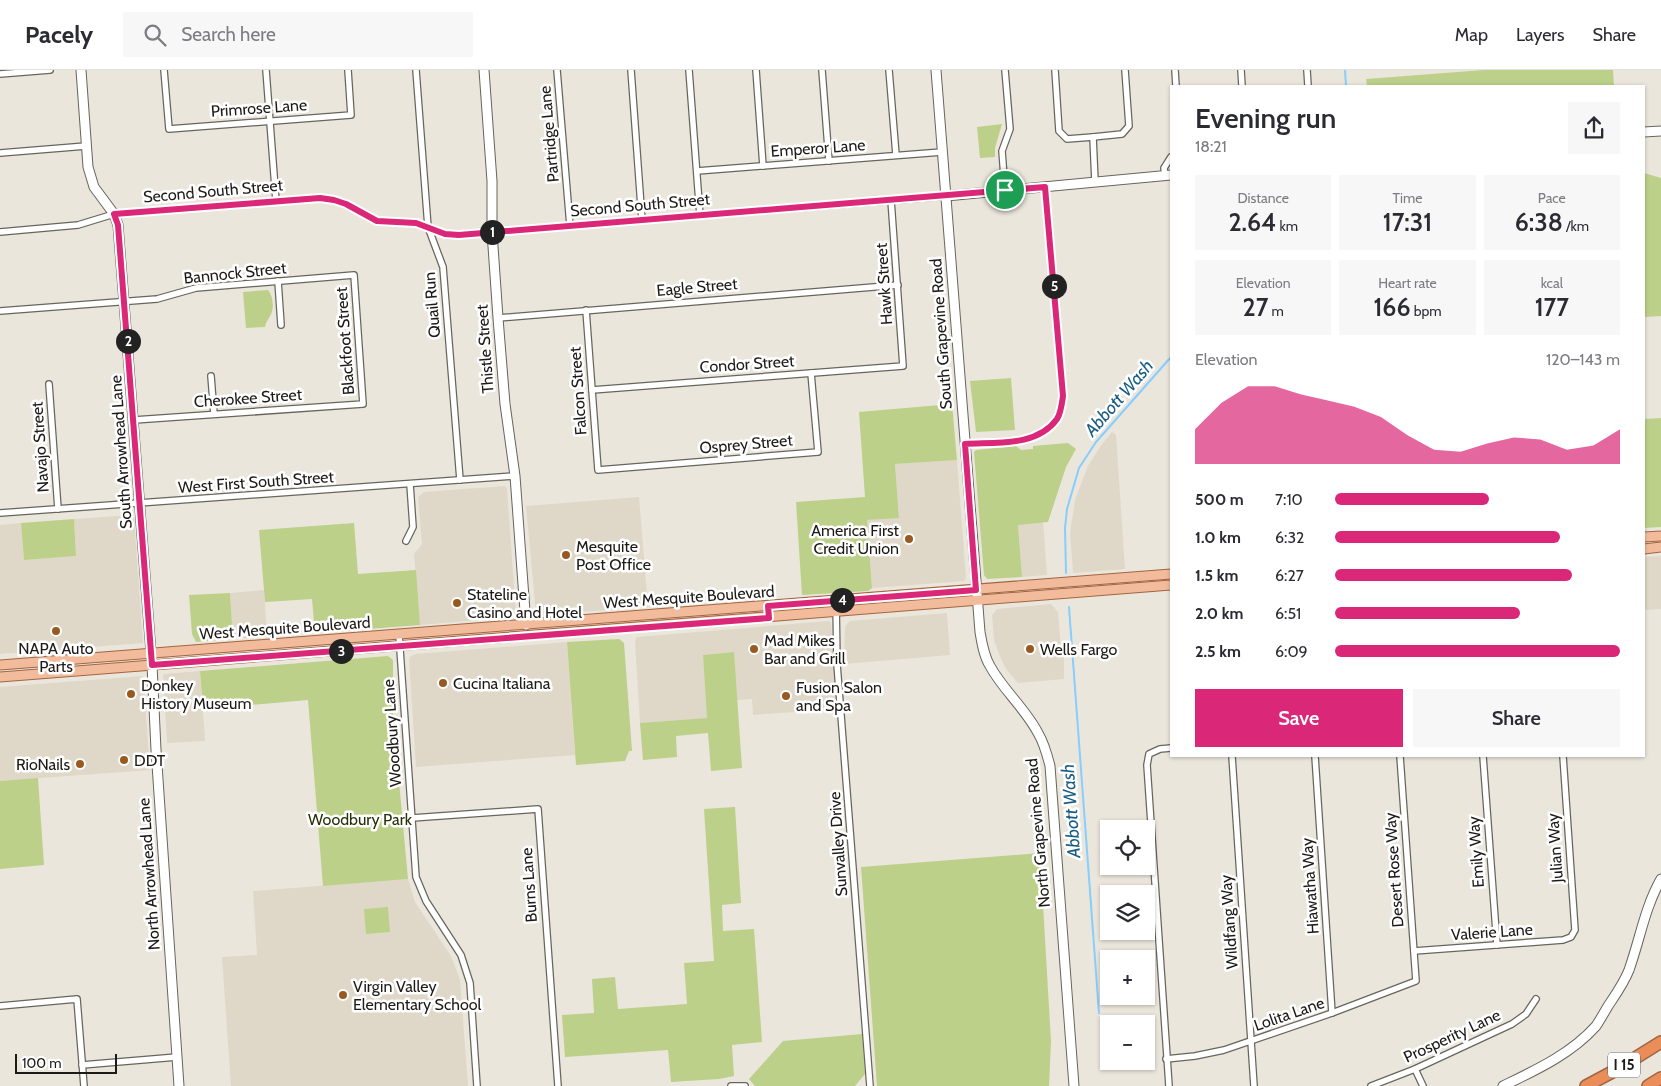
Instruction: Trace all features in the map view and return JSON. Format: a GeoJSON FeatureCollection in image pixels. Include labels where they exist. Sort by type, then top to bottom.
{"type":"FeatureCollection","features":[{"type":"Feature","properties":{"kind":"highway","name":"I 15"},"geometry":{"type":"LineString","coordinates":[[1586,1086],[1661,1042]]}},
{"type":"Feature","properties":{"kind":"highway","name":"I 15"},"geometry":{"type":"LineString","coordinates":[[1648,1086],[1661,1078]]}},
{"type":"Feature","properties":{"kind":"main road"},"geometry":{"type":"LineString","coordinates":[[1645,537],[1661,536]]}},
{"type":"Feature","properties":{"kind":"main road"},"geometry":{"type":"LineString","coordinates":[[1645,548],[1661,547]]}},
{"type":"Feature","properties":{"kind":"main road","name":"West Mesquite Boulevard"},"geometry":{"type":"LineString","coordinates":[[0,665],[400,647],[837,612],[1170,574]]}},
{"type":"Feature","properties":{"kind":"main road","name":"West Mesquite Boulevard"},"geometry":{"type":"LineString","coordinates":[[0,677],[152,659],[526,624],[836,601],[976,596],[1170,585]]}},
{"type":"Feature","properties":{"kind":"main road"},"geometry":{"type":"LineString","coordinates":[[768,606],[769,618]]}},
{"type":"Feature","properties":{"kind":"main road"},"geometry":{"type":"LineString","coordinates":[[526,624],[527,637]]}},
{"type":"Feature","properties":{"kind":"street"},"geometry":{"type":"LineString","coordinates":[[0,74],[50,70]]}},
{"type":"Feature","properties":{"kind":"street","name":"South Arrowhead Lane"},"geometry":{"type":"LineString","coordinates":[[82,70],[88,167],[94,186],[114,214],[118,225],[152,659]]}},
{"type":"Feature","properties":{"kind":"street","name":"Primrose Lane"},"geometry":{"type":"LineString","coordinates":[[164,70],[169,129],[351,115],[348,70]]}},
{"type":"Feature","properties":{"kind":"street"},"geometry":{"type":"LineString","coordinates":[[266,70],[276,201]]}},
{"type":"Feature","properties":{"kind":"street","name":"Quail Run"},"geometry":{"type":"LineString","coordinates":[[416,70],[428,227],[444,267],[460,480]]}},
{"type":"Feature","properties":{"kind":"street","name":"Thistle Street"},"geometry":{"type":"LineString","coordinates":[[484,70],[492,181],[492,232],[498,318],[505,404],[515,476],[526,624]]}},
{"type":"Feature","properties":{"kind":"street","name":"Partridge Lane"},"geometry":{"type":"LineString","coordinates":[[557,70],[570,226]]}},
{"type":"Feature","properties":{"kind":"street"},"geometry":{"type":"LineString","coordinates":[[630,70],[642,220]]}},
{"type":"Feature","properties":{"kind":"street"},"geometry":{"type":"LineString","coordinates":[[689,70],[700,216]]}},
{"type":"Feature","properties":{"kind":"street"},"geometry":{"type":"LineString","coordinates":[[756,70],[763,166]]}},
{"type":"Feature","properties":{"kind":"street"},"geometry":{"type":"LineString","coordinates":[[822,70],[829,160]]}},
{"type":"Feature","properties":{"kind":"street"},"geometry":{"type":"LineString","coordinates":[[889,70],[896,155]]}},
{"type":"Feature","properties":{"kind":"street","name":"South Grapevine Road"},"geometry":{"type":"LineString","coordinates":[[936,70],[976,596]]}},
{"type":"Feature","properties":{"kind":"street"},"geometry":{"type":"LineString","coordinates":[[1005,70],[1010,129],[1002,151],[1005,190]]}},
{"type":"Feature","properties":{"kind":"street"},"geometry":{"type":"LineString","coordinates":[[1055,70],[1060,131],[1067,139],[1122,134],[1129,126],[1124,70]]}},
{"type":"Feature","properties":{"kind":"street"},"geometry":{"type":"LineString","coordinates":[[1175,70],[1176,85]]}},
{"type":"Feature","properties":{"kind":"street"},"geometry":{"type":"LineString","coordinates":[[1241,70],[1242,85]]}},
{"type":"Feature","properties":{"kind":"street"},"geometry":{"type":"LineString","coordinates":[[1307,70],[1308,85]]}},
{"type":"Feature","properties":{"kind":"street"},"geometry":{"type":"LineString","coordinates":[[1645,132],[1661,131]]}},
{"type":"Feature","properties":{"kind":"street"},"geometry":{"type":"LineString","coordinates":[[1093,137],[1095,182]]}},
{"type":"Feature","properties":{"kind":"street"},"geometry":{"type":"LineString","coordinates":[[0,152],[86,146]]}},
{"type":"Feature","properties":{"kind":"street","name":"Emperor Lane"},"geometry":{"type":"LineString","coordinates":[[697,171],[942,152]]}},
{"type":"Feature","properties":{"kind":"street"},"geometry":{"type":"LineString","coordinates":[[1168,176],[1164,168],[1170,159]]}},
{"type":"Feature","properties":{"kind":"street","name":"Second South Street"},"geometry":{"type":"LineString","coordinates":[[0,232],[78,225],[114,214],[320,198],[334,200],[377,221],[416,223],[445,234],[459,235],[946,196],[1168,176]]}},
{"type":"Feature","properties":{"kind":"street"},"geometry":{"type":"LineString","coordinates":[[965,444],[1029,440],[1046,431],[1058,417],[1063,396],[1045,187]]}},
{"type":"Feature","properties":{"kind":"street","name":"Hawk Street"},"geometry":{"type":"LineString","coordinates":[[891,200],[904,366]]}},
{"type":"Feature","properties":{"kind":"street","name":"Bannock Street"},"geometry":{"type":"LineString","coordinates":[[0,311],[157,298],[196,288],[354,275]]}},
{"type":"Feature","properties":{"kind":"street","name":"Blackfoot Street"},"geometry":{"type":"LineString","coordinates":[[354,275],[363,404]]}},
{"type":"Feature","properties":{"kind":"street"},"geometry":{"type":"LineString","coordinates":[[278,281],[281,325]]}},
{"type":"Feature","properties":{"kind":"street","name":"Eagle Street"},"geometry":{"type":"LineString","coordinates":[[498,318],[898,285]]}},
{"type":"Feature","properties":{"kind":"street","name":"Falcon Street"},"geometry":{"type":"LineString","coordinates":[[586,310],[598,470]]}},
{"type":"Feature","properties":{"kind":"street","name":"Condor Street"},"geometry":{"type":"LineString","coordinates":[[592,390],[904,366]]}},
{"type":"Feature","properties":{"kind":"street","name":"Osprey Street"},"geometry":{"type":"LineString","coordinates":[[598,470],[818,452],[811,373]]}},
{"type":"Feature","properties":{"kind":"street"},"geometry":{"type":"LineString","coordinates":[[211,376],[214,414]]}},
{"type":"Feature","properties":{"kind":"street","name":"Navajo Street"},"geometry":{"type":"LineString","coordinates":[[49,384],[58,509]]}},
{"type":"Feature","properties":{"kind":"street","name":"Cherokee Street"},"geometry":{"type":"LineString","coordinates":[[134,420],[363,404]]}},
{"type":"Feature","properties":{"kind":"street","name":"West First South Street"},"geometry":{"type":"LineString","coordinates":[[0,513],[515,476]]}},
{"type":"Feature","properties":{"kind":"street"},"geometry":{"type":"LineString","coordinates":[[406,541],[413,527],[410,484]]}},
{"type":"Feature","properties":{"kind":"street","name":"North Grapevine Road"},"geometry":{"type":"LineString","coordinates":[[976,596],[983,648],[989,664],[1001,684],[1038,731],[1050,766],[1074,1086]]}},
{"type":"Feature","properties":{"kind":"street","name":"Sunvalley Drive"},"geometry":{"type":"LineString","coordinates":[[836,601],[837,664],[870,1086]]}},
{"type":"Feature","properties":{"kind":"street","name":"Woodbury Lane"},"geometry":{"type":"LineString","coordinates":[[399,635],[416,877],[426,901],[461,955],[470,983],[477,1086]]}},
{"type":"Feature","properties":{"kind":"street","name":"North Arrowhead Lane"},"geometry":{"type":"LineString","coordinates":[[152,659],[156,758],[179,1086]]}},
{"type":"Feature","properties":{"kind":"street"},"geometry":{"type":"LineString","coordinates":[[1169,1086],[1147,766],[1149,754],[1160,749],[1170,748]]}},
{"type":"Feature","properties":{"kind":"street","name":"Wildfang Way"},"geometry":{"type":"LineString","coordinates":[[1232,757],[1254,1086]]}},
{"type":"Feature","properties":{"kind":"street","name":"Hiawatha Way"},"geometry":{"type":"LineString","coordinates":[[1315,757],[1332,1013]]}},
{"type":"Feature","properties":{"kind":"street","name":"Desert Rose Way"},"geometry":{"type":"LineString","coordinates":[[1400,757],[1416,981]]}},
{"type":"Feature","properties":{"kind":"street","name":"Emily Way"},"geometry":{"type":"LineString","coordinates":[[1483,757],[1497,945]]}},
{"type":"Feature","properties":{"kind":"street","name":"Julian Way"},"geometry":{"type":"LineString","coordinates":[[1563,757],[1575,930],[1571,936]]}},
{"type":"Feature","properties":{"kind":"street","name":"Burns Lane"},"geometry":{"type":"LineString","coordinates":[[412,818],[538,808],[558,1086]]}},
{"type":"Feature","properties":{"kind":"street"},"geometry":{"type":"LineString","coordinates":[[1503,1086],[1559,1057],[1596,1025],[1620,990],[1629,970],[1644,918],[1661,879]]}},
{"type":"Feature","properties":{"kind":"street","name":"Valerie Lane"},"geometry":{"type":"LineString","coordinates":[[1414,951],[1563,940],[1571,936]]}},
{"type":"Feature","properties":{"kind":"street","name":"Lolita Lane"},"geometry":{"type":"LineString","coordinates":[[1166,1059],[1224,1050],[1332,1013],[1416,981]]}},
{"type":"Feature","properties":{"kind":"street","name":"Prosperity Lane"},"geometry":{"type":"LineString","coordinates":[[1371,1086],[1415,1069],[1512,1024],[1526,1014],[1536,999]]}},
{"type":"Feature","properties":{"kind":"street"},"geometry":{"type":"LineString","coordinates":[[0,1006],[77,1000],[84,1086]]}},
{"type":"Feature","properties":{"kind":"street"},"geometry":{"type":"LineString","coordinates":[[82,1065],[177,1057]]}},
{"type":"Feature","properties":{"kind":"street"},"geometry":{"type":"LineString","coordinates":[[1415,1069],[1423,1086]]}},
{"type":"Feature","properties":{"kind":"street"},"geometry":{"type":"LineString","coordinates":[[731,1086],[745,1086]]}},
{"type":"Feature","properties":{"kind":"shaded area"},"geometry":{"type":"Polygon","coordinates":[[[1112,432],[1116,435],[1125,569],[1073,573],[1070,533],[1075,500],[1088,466],[1112,432]]]}},
{"type":"Feature","properties":{"kind":"shaded area"},"geometry":{"type":"Polygon","coordinates":[[[957,460],[966,578],[964,581],[872,588],[867,520],[899,517],[895,464],[957,460]]]}},
{"type":"Feature","properties":{"kind":"shaded area"},"geometry":{"type":"Polygon","coordinates":[[[504,486],[507,488],[516,615],[514,617],[420,625],[414,554],[422,544],[418,497],[424,492],[504,486]]]}},
{"type":"Feature","properties":{"kind":"shaded area"},"geometry":{"type":"Polygon","coordinates":[[[639,497],[648,607],[540,615],[536,613],[526,506],[639,497]]]}},
{"type":"Feature","properties":{"kind":"shaded area"},"geometry":{"type":"Polygon","coordinates":[[[131,515],[134,517],[143,643],[0,654],[0,525],[21,523],[24,560],[76,556],[74,519],[131,515]]]}},
{"type":"Feature","properties":{"kind":"shaded area"},"geometry":{"type":"Polygon","coordinates":[[[1043,522],[1047,575],[1022,577],[1018,524],[1043,522]]]}},
{"type":"Feature","properties":{"kind":"shaded area"},"geometry":{"type":"Polygon","coordinates":[[[1661,556],[1661,609],[1645,610],[1645,557],[1661,556]]]}},
{"type":"Feature","properties":{"kind":"shaded area"},"geometry":{"type":"Polygon","coordinates":[[[264,590],[267,636],[233,639],[230,593],[264,590]]]}},
{"type":"Feature","properties":{"kind":"shaded area"},"geometry":{"type":"Polygon","coordinates":[[[1051,604],[1058,612],[1061,651],[1064,656],[1064,679],[1018,683],[1006,669],[999,654],[994,640],[992,615],[997,609],[1051,604]]]}},
{"type":"Feature","properties":{"kind":"shaded area"},"geometry":{"type":"Polygon","coordinates":[[[947,613],[950,655],[844,664],[845,627],[850,621],[947,613]]]}},
{"type":"Feature","properties":{"kind":"shaded area"},"geometry":{"type":"Polygon","coordinates":[[[829,621],[831,623],[837,709],[753,715],[752,699],[737,700],[733,652],[703,655],[708,718],[640,723],[635,641],[637,637],[829,621]]]}},
{"type":"Feature","properties":{"kind":"shaded area"},"geometry":{"type":"Polygon","coordinates":[[[567,642],[575,755],[416,767],[409,659],[411,656],[415,654],[567,642]]]}},
{"type":"Feature","properties":{"kind":"shaded area"},"geometry":{"type":"Polygon","coordinates":[[[200,671],[205,741],[167,743],[163,675],[200,671]]]}},
{"type":"Feature","properties":{"kind":"shaded area"},"geometry":{"type":"Polygon","coordinates":[[[143,676],[150,770],[0,781],[0,687],[143,676]]]}},
{"type":"Feature","properties":{"kind":"shaded area","name":"Virgin Valley Elementary School"},"geometry":{"type":"Polygon","coordinates":[[[408,879],[415,902],[451,956],[460,980],[468,1086],[231,1086],[222,957],[257,955],[253,891],[408,879]]]}},
{"type":"Feature","properties":{"kind":"green space"},"geometry":{"type":"Polygon","coordinates":[[[1484,70],[1613,70],[1614,85],[1367,85],[1366,79],[1484,70]]]}},
{"type":"Feature","properties":{"kind":"green space"},"geometry":{"type":"Polygon","coordinates":[[[1002,124],[995,148],[995,157],[980,158],[977,127],[1002,124]]]}},
{"type":"Feature","properties":{"kind":"green space"},"geometry":{"type":"Polygon","coordinates":[[[1645,173],[1661,178],[1661,316],[1645,317],[1645,173]]]}},
{"type":"Feature","properties":{"kind":"green space"},"geometry":{"type":"Polygon","coordinates":[[[268,290],[272,297],[273,309],[265,327],[246,328],[243,292],[268,290]]]}},
{"type":"Feature","properties":{"kind":"green space"},"geometry":{"type":"Polygon","coordinates":[[[1011,378],[1015,430],[976,432],[970,381],[1011,378]]]}},
{"type":"Feature","properties":{"kind":"green space"},"geometry":{"type":"Polygon","coordinates":[[[952,404],[957,460],[895,464],[899,518],[867,520],[872,588],[868,591],[802,595],[796,502],[865,497],[859,412],[952,404]]]}},
{"type":"Feature","properties":{"kind":"green space"},"geometry":{"type":"Polygon","coordinates":[[[1661,418],[1661,527],[1645,528],[1645,419],[1661,418]]]}},
{"type":"Feature","properties":{"kind":"green space"},"geometry":{"type":"Polygon","coordinates":[[[1068,443],[1076,449],[1066,467],[1048,522],[1018,525],[1022,577],[987,579],[984,575],[974,452],[976,450],[1016,446],[1021,450],[1033,449],[1033,446],[1068,443]]]}},
{"type":"Feature","properties":{"kind":"green space"},"geometry":{"type":"Polygon","coordinates":[[[74,519],[76,556],[24,560],[21,523],[74,519]]]}},
{"type":"Feature","properties":{"kind":"green space"},"geometry":{"type":"Polygon","coordinates":[[[354,523],[358,574],[416,570],[420,625],[315,633],[312,599],[265,602],[259,530],[354,523]]]}},
{"type":"Feature","properties":{"kind":"green space"},"geometry":{"type":"Polygon","coordinates":[[[230,593],[233,639],[196,642],[192,634],[189,595],[230,593]]]}},
{"type":"Feature","properties":{"kind":"green space"},"geometry":{"type":"Polygon","coordinates":[[[619,639],[624,643],[632,751],[629,751],[625,761],[576,765],[567,642],[619,639]]]}},
{"type":"Feature","properties":{"kind":"green space"},"geometry":{"type":"Polygon","coordinates":[[[734,652],[742,768],[711,771],[708,733],[676,736],[677,757],[643,760],[640,723],[707,718],[703,655],[734,652]]]}},
{"type":"Feature","properties":{"kind":"green space","name":"Woodbury Park"},"geometry":{"type":"Polygon","coordinates":[[[388,656],[393,660],[393,716],[408,879],[323,886],[308,700],[203,709],[200,671],[388,656]]]}},
{"type":"Feature","properties":{"kind":"green space"},"geometry":{"type":"Polygon","coordinates":[[[38,778],[44,865],[0,869],[0,781],[38,778]]]}},
{"type":"Feature","properties":{"kind":"green space"},"geometry":{"type":"Polygon","coordinates":[[[735,807],[741,903],[722,905],[723,931],[754,929],[762,1042],[732,1045],[734,1076],[719,1079],[671,1082],[668,1050],[565,1057],[562,1015],[594,1013],[592,979],[615,977],[618,1009],[687,1004],[684,963],[714,961],[704,809],[735,807]]]}},
{"type":"Feature","properties":{"kind":"green space"},"geometry":{"type":"Polygon","coordinates":[[[1040,853],[1051,1041],[1049,1086],[877,1086],[861,867],[1040,853]]]}},
{"type":"Feature","properties":{"kind":"green space"},"geometry":{"type":"Polygon","coordinates":[[[388,907],[390,932],[366,934],[364,909],[388,907]]]}},
{"type":"Feature","properties":{"kind":"green space"},"geometry":{"type":"Polygon","coordinates":[[[862,1034],[865,1074],[855,1086],[755,1086],[749,1079],[783,1041],[862,1034]]]}},
{"type":"Feature","properties":{"kind":"waterway","name":"Abbott Wash"},"geometry":{"type":"LineString","coordinates":[[1345,70],[1346,85]]}},
{"type":"Feature","properties":{"kind":"waterway","name":"Abbott Wash"},"geometry":{"type":"LineString","coordinates":[[1066,573],[1065,528],[1067,509],[1079,468],[1096,442],[1170,358]]}},
{"type":"Feature","properties":{"kind":"waterway","name":"Abbott Wash"},"geometry":{"type":"LineString","coordinates":[[1069,607],[1099,1013]]}},
{"type":"Feature","properties":{"kind":"place","name":"America First Credit Union"},"geometry":{"type":"Point","coordinates":[909,539]}},
{"type":"Feature","properties":{"kind":"place","name":"Mesquite Post Office"},"geometry":{"type":"Point","coordinates":[566,555]}},
{"type":"Feature","properties":{"kind":"place","name":"Stateline Casino and Hotel"},"geometry":{"type":"Point","coordinates":[457,603]}},
{"type":"Feature","properties":{"kind":"place","name":"NAPA Auto Parts"},"geometry":{"type":"Point","coordinates":[56,631]}},
{"type":"Feature","properties":{"kind":"place","name":"Mad Mikes Bar and Grill"},"geometry":{"type":"Point","coordinates":[754,649]}},
{"type":"Feature","properties":{"kind":"place","name":"Wells Fargo"},"geometry":{"type":"Point","coordinates":[1030,649]}},
{"type":"Feature","properties":{"kind":"place","name":"Cucina Italiana"},"geometry":{"type":"Point","coordinates":[443,683]}},
{"type":"Feature","properties":{"kind":"place","name":"Donkey History Museum"},"geometry":{"type":"Point","coordinates":[131,694]}},
{"type":"Feature","properties":{"kind":"place","name":"Fusion Salon and Spa"},"geometry":{"type":"Point","coordinates":[786,696]}},
{"type":"Feature","properties":{"kind":"place","name":"DDT"},"geometry":{"type":"Point","coordinates":[124,760]}},
{"type":"Feature","properties":{"kind":"place","name":"RioNails"},"geometry":{"type":"Point","coordinates":[80,764]}},
{"type":"Feature","properties":{"kind":"place","name":"Virgin Valley Elementary School"},"geometry":{"type":"Point","coordinates":[343,995]}},
{"type":"Feature","properties":{"kind":"route"},"geometry":{"type":"LineString","coordinates":[[1045,187],[1063,396],[1058,417],[1046,431],[1029,440],[965,444],[976,590],[768,606],[769,618],[152,665],[118,225],[114,214],[320,198],[346,204],[377,221],[416,223],[445,234],[459,235],[1005,190],[1045,187]]}}]}
